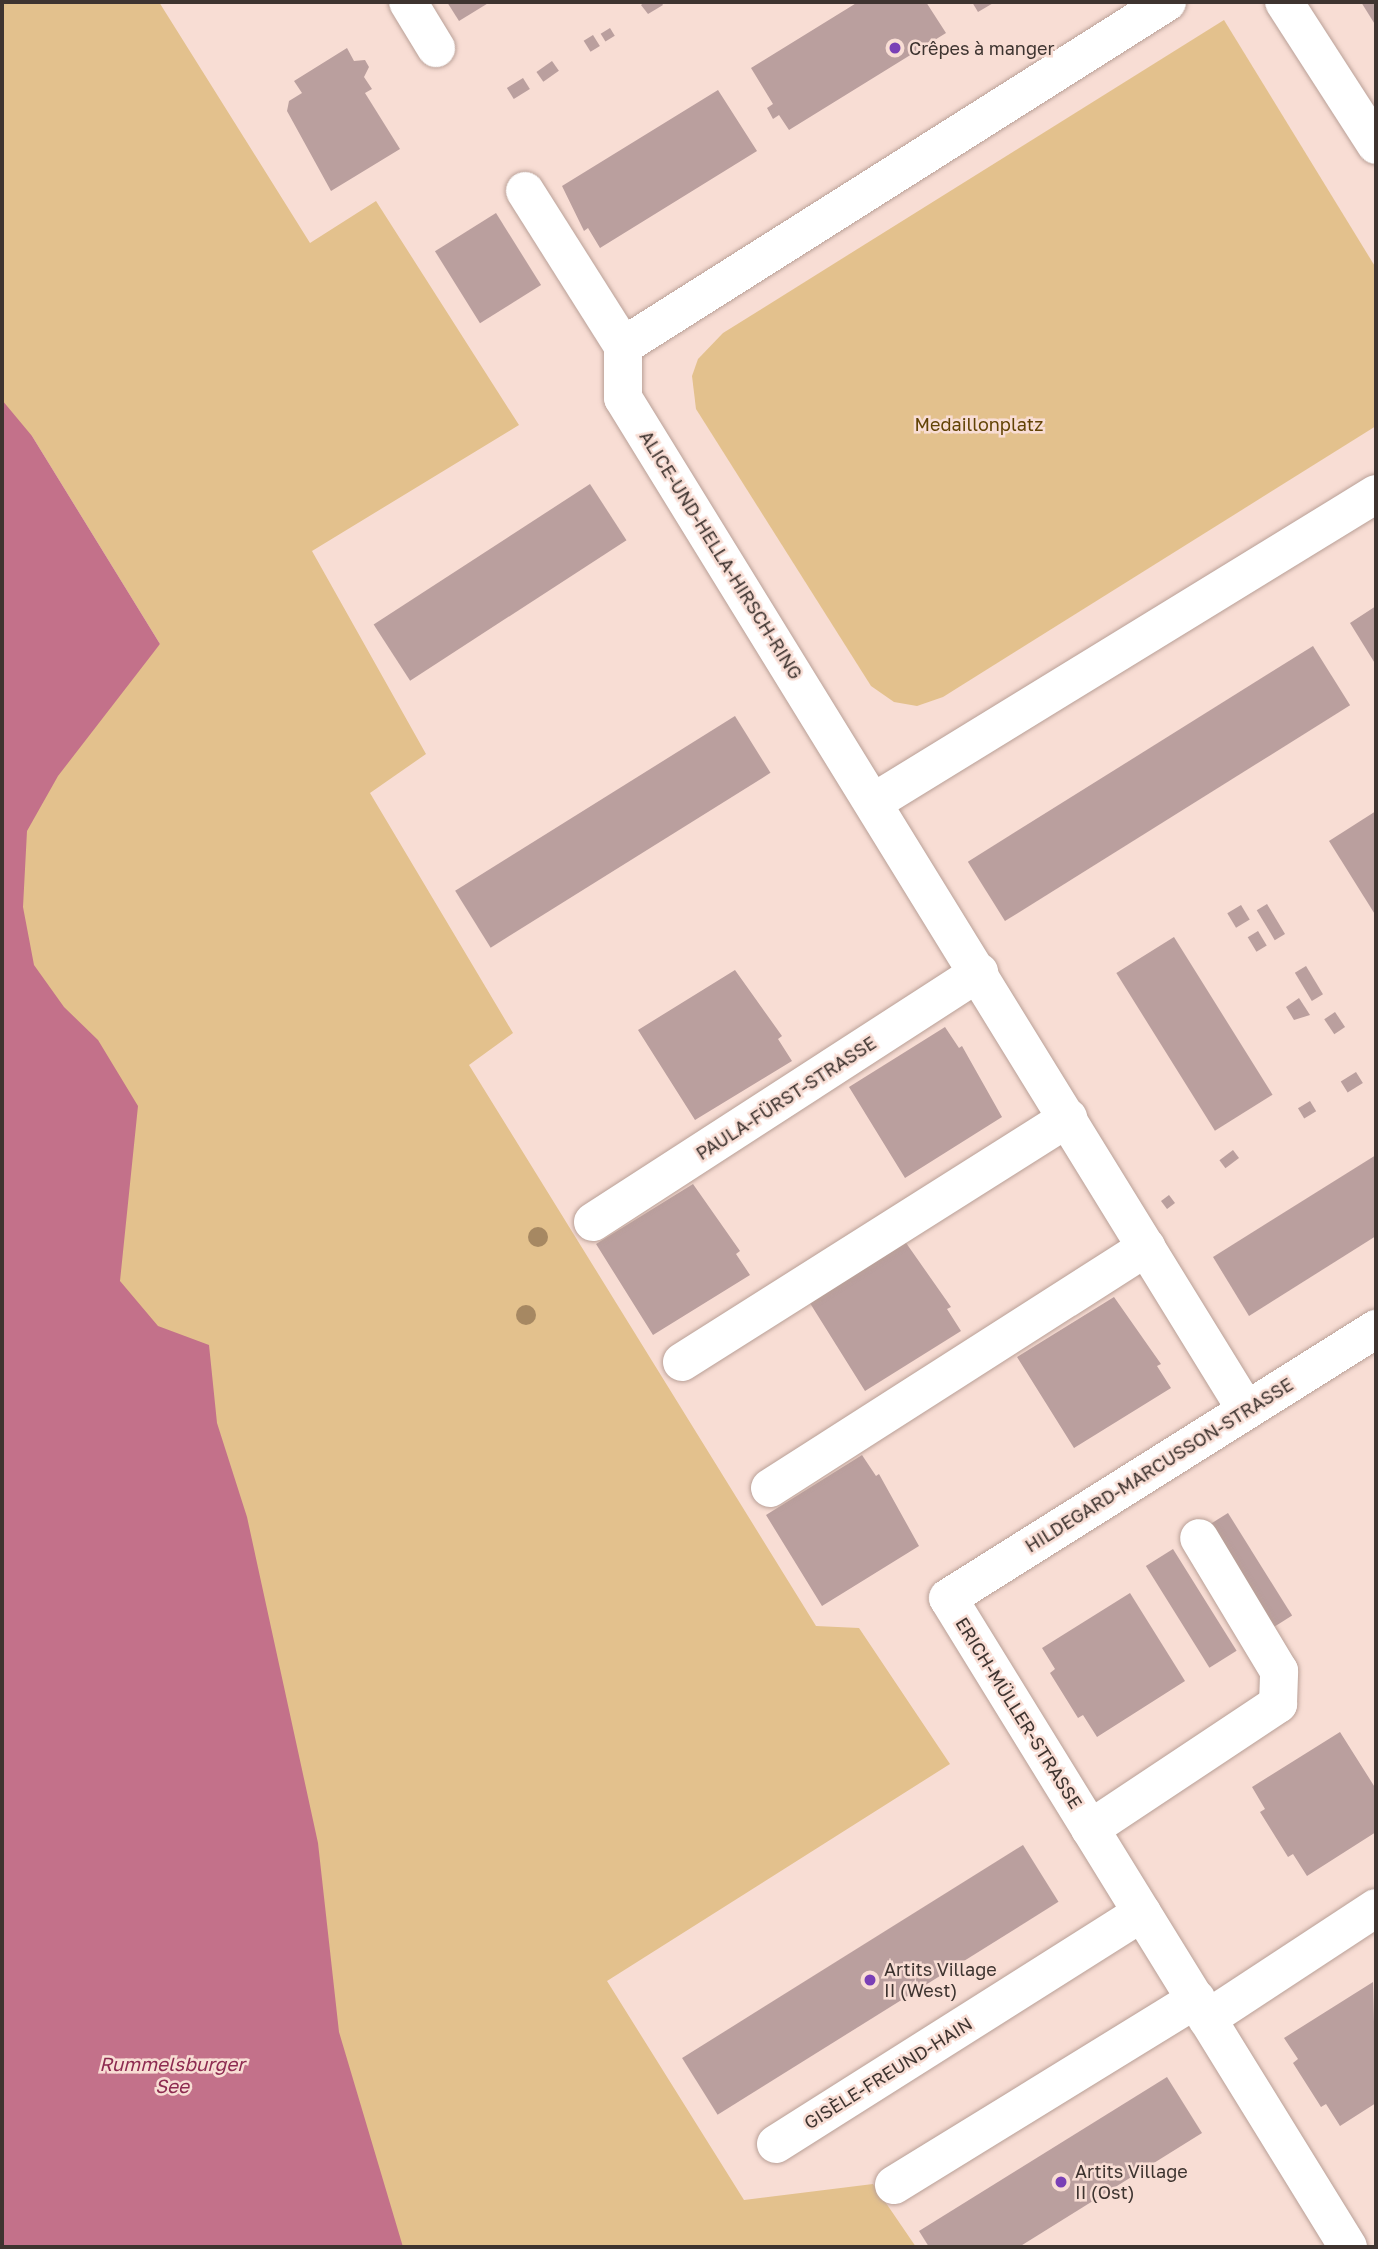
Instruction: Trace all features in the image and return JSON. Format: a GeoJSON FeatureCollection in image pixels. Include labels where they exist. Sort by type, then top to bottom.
{"type":"FeatureCollection","features":[{"type":"Feature","properties":{"kind":"street"},"geometry":{"type":"LineString","coordinates":[[408,2],[436,48]]}},
{"type":"Feature","properties":{"kind":"street"},"geometry":{"type":"LineString","coordinates":[[525,191],[623,346],[1167,2]]}},
{"type":"Feature","properties":{"kind":"street"},"geometry":{"type":"LineString","coordinates":[[1284,2],[1376,145]]}},
{"type":"Feature","properties":{"kind":"street","name":"ALICE-UND-HELLA-HIRSCH-RING"},"geometry":{"type":"LineString","coordinates":[[623,346],[623,398],[874,802]]}},
{"type":"Feature","properties":{"kind":"street"},"geometry":{"type":"LineString","coordinates":[[1246,1410],[874,802],[1376,494]]}},
{"type":"Feature","properties":{"kind":"street","name":"PAULA-FÜRST-STRASSE"},"geometry":{"type":"LineString","coordinates":[[593,1222],[979,972]]}},
{"type":"Feature","properties":{"kind":"street"},"geometry":{"type":"LineString","coordinates":[[682,1362],[1068,1118]]}},
{"type":"Feature","properties":{"kind":"street"},"geometry":{"type":"LineString","coordinates":[[770,1488],[1147,1247]]}},
{"type":"Feature","properties":{"kind":"street","name":"HILDEGARD-MARCUSSON-STRASSE"},"geometry":{"type":"LineString","coordinates":[[948,1598],[1246,1410],[1375,1335]]}},
{"type":"Feature","properties":{"kind":"street","name":"ERICH-MÜLLER-STRASSE"},"geometry":{"type":"LineString","coordinates":[[1090,1829],[1278,1704],[1279,1671],[1199,1538]]}},
{"type":"Feature","properties":{"kind":"street","name":"ERICH-MÜLLER-STRASSE"},"geometry":{"type":"LineString","coordinates":[[948,1598],[1349,2247]]}},
{"type":"Feature","properties":{"kind":"street"},"geometry":{"type":"LineString","coordinates":[[894,2185],[1376,1908]]}},
{"type":"Feature","properties":{"kind":"street","name":"GISÈLE-FREUND-HAIN"},"geometry":{"type":"LineString","coordinates":[[776,2144],[1142,1913]]}},
{"type":"Feature","properties":{"kind":"green space"},"geometry":{"type":"Polygon","coordinates":[[[2,2],[159,2],[310,243],[376,201],[519,425],[312,551],[426,754],[370,793],[513,1033],[469,1065],[816,1626],[859,1628],[950,1764],[607,1981],[744,2200],[873,2184],[916,2247],[377,2247],[115,1330],[2,913],[2,820],[160,644],[32,436],[2,421],[2,2]]]}},
{"type":"Feature","properties":{"kind":"green space","name":"Medaillonplatz"},"geometry":{"type":"Polygon","coordinates":[[[1224,20],[1376,268],[1376,426],[943,697],[917,706],[894,702],[871,686],[696,409],[692,376],[698,359],[723,333],[1224,20]]]}},
{"type":"Feature","properties":{"kind":"water","name":"Rummelsburger See"},"geometry":{"type":"Polygon","coordinates":[[[2,400],[32,436],[160,644],[58,776],[27,831],[23,907],[34,965],[64,1007],[98,1040],[138,1106],[120,1281],[158,1326],[209,1345],[217,1423],[247,1517],[318,1843],[339,2032],[403,2247],[2,2247],[2,400]]]}},
{"type":"Feature","properties":{"kind":"building"},"geometry":{"type":"Polygon","coordinates":[[[447,2],[490,2],[459,21],[447,2]]]}},
{"type":"Feature","properties":{"kind":"building"},"geometry":{"type":"Polygon","coordinates":[[[645,2],[661,2],[663,5],[648,14],[641,5],[645,2]]]}},
{"type":"Feature","properties":{"kind":"building"},"geometry":{"type":"Polygon","coordinates":[[[858,2],[926,2],[946,33],[789,130],[779,115],[773,119],[767,108],[773,104],[751,68],[858,2]]]}},
{"type":"Feature","properties":{"kind":"building"},"geometry":{"type":"Polygon","coordinates":[[[972,2],[995,2],[978,12],[972,2]]]}},
{"type":"Feature","properties":{"kind":"building"},"geometry":{"type":"Polygon","coordinates":[[[1361,2],[1376,2],[1376,26],[1361,2]]]}},
{"type":"Feature","properties":{"kind":"building"},"geometry":{"type":"Polygon","coordinates":[[[610,28],[615,36],[605,41],[601,34],[610,28]]]}},
{"type":"Feature","properties":{"kind":"building"},"geometry":{"type":"Polygon","coordinates":[[[593,35],[600,46],[591,52],[584,41],[593,35]]]}},
{"type":"Feature","properties":{"kind":"building"},"geometry":{"type":"Polygon","coordinates":[[[347,48],[354,61],[365,60],[369,67],[364,77],[372,89],[365,93],[400,149],[331,191],[287,111],[289,101],[302,93],[294,81],[347,48]]]}},
{"type":"Feature","properties":{"kind":"building"},"geometry":{"type":"Polygon","coordinates":[[[552,61],[559,71],[543,82],[536,72],[552,61]]]}},
{"type":"Feature","properties":{"kind":"building"},"geometry":{"type":"Polygon","coordinates":[[[523,78],[530,89],[514,99],[507,88],[523,78]]]}},
{"type":"Feature","properties":{"kind":"building"},"geometry":{"type":"Polygon","coordinates":[[[718,90],[757,151],[600,248],[588,228],[584,231],[562,186],[718,90]]]}},
{"type":"Feature","properties":{"kind":"building"},"geometry":{"type":"Polygon","coordinates":[[[496,213],[541,285],[480,323],[435,251],[496,213]]]}},
{"type":"Feature","properties":{"kind":"building"},"geometry":{"type":"Polygon","coordinates":[[[590,484],[626,540],[410,681],[374,625],[590,484]]]}},
{"type":"Feature","properties":{"kind":"building"},"geometry":{"type":"Polygon","coordinates":[[[1376,606],[1376,665],[1350,623],[1376,606]]]}},
{"type":"Feature","properties":{"kind":"building"},"geometry":{"type":"Polygon","coordinates":[[[1313,646],[1350,705],[1005,921],[968,862],[1313,646]]]}},
{"type":"Feature","properties":{"kind":"building"},"geometry":{"type":"Polygon","coordinates":[[[735,716],[771,773],[491,948],[455,891],[735,716]]]}},
{"type":"Feature","properties":{"kind":"building"},"geometry":{"type":"Polygon","coordinates":[[[1376,811],[1376,916],[1329,841],[1376,811]]]}},
{"type":"Feature","properties":{"kind":"building"},"geometry":{"type":"Polygon","coordinates":[[[1267,904],[1285,934],[1275,940],[1257,910],[1267,904]]]}},
{"type":"Feature","properties":{"kind":"building"},"geometry":{"type":"Polygon","coordinates":[[[1241,905],[1250,920],[1236,928],[1227,913],[1241,905]]]}},
{"type":"Feature","properties":{"kind":"building"},"geometry":{"type":"Polygon","coordinates":[[[1258,931],[1267,946],[1256,952],[1248,937],[1258,931]]]}},
{"type":"Feature","properties":{"kind":"building"},"geometry":{"type":"Polygon","coordinates":[[[1174,937],[1273,1095],[1215,1131],[1116,973],[1174,937]]]}},
{"type":"Feature","properties":{"kind":"building"},"geometry":{"type":"Polygon","coordinates":[[[1306,966],[1323,994],[1312,1001],[1295,973],[1306,966]]]}},
{"type":"Feature","properties":{"kind":"building"},"geometry":{"type":"Polygon","coordinates":[[[735,970],[782,1036],[778,1039],[792,1061],[695,1120],[638,1030],[735,970]]]}},
{"type":"Feature","properties":{"kind":"building"},"geometry":{"type":"Polygon","coordinates":[[[1299,998],[1310,1015],[1294,1020],[1286,1007],[1299,998]]]}},
{"type":"Feature","properties":{"kind":"building"},"geometry":{"type":"Polygon","coordinates":[[[1335,1012],[1345,1027],[1334,1034],[1324,1019],[1335,1012]]]}},
{"type":"Feature","properties":{"kind":"building"},"geometry":{"type":"Polygon","coordinates":[[[945,1027],[959,1048],[962,1046],[1002,1117],[905,1178],[849,1087],[945,1027]]]}},
{"type":"Feature","properties":{"kind":"building"},"geometry":{"type":"Polygon","coordinates":[[[1356,1072],[1363,1083],[1348,1093],[1341,1082],[1356,1072]]]}},
{"type":"Feature","properties":{"kind":"building"},"geometry":{"type":"Polygon","coordinates":[[[1310,1101],[1316,1111],[1304,1118],[1298,1108],[1310,1101]]]}},
{"type":"Feature","properties":{"kind":"building"},"geometry":{"type":"Polygon","coordinates":[[[1233,1150],[1239,1158],[1225,1168],[1219,1160],[1233,1150]]]}},
{"type":"Feature","properties":{"kind":"building"},"geometry":{"type":"Polygon","coordinates":[[[1376,1155],[1376,1236],[1249,1316],[1213,1257],[1376,1155]]]}},
{"type":"Feature","properties":{"kind":"building"},"geometry":{"type":"Polygon","coordinates":[[[693,1184],[740,1251],[736,1254],[750,1275],[653,1335],[596,1244],[693,1184]]]}},
{"type":"Feature","properties":{"kind":"building"},"geometry":{"type":"Polygon","coordinates":[[[1169,1195],[1175,1203],[1167,1209],[1161,1201],[1169,1195]]]}},
{"type":"Feature","properties":{"kind":"building"},"geometry":{"type":"Polygon","coordinates":[[[904,1240],[951,1307],[947,1309],[961,1331],[865,1391],[808,1300],[904,1240]]]}},
{"type":"Feature","properties":{"kind":"building"},"geometry":{"type":"Polygon","coordinates":[[[1114,1297],[1161,1364],[1157,1366],[1171,1388],[1074,1448],[1017,1357],[1114,1297]]]}},
{"type":"Feature","properties":{"kind":"building"},"geometry":{"type":"Polygon","coordinates":[[[862,1455],[876,1476],[879,1474],[919,1546],[822,1606],[766,1515],[862,1455]]]}},
{"type":"Feature","properties":{"kind":"building"},"geometry":{"type":"Polygon","coordinates":[[[1228,1513],[1292,1616],[1265,1633],[1201,1530],[1228,1513]]]}},
{"type":"Feature","properties":{"kind":"building"},"geometry":{"type":"Polygon","coordinates":[[[1173,1549],[1237,1651],[1209,1668],[1146,1566],[1173,1549]]]}},
{"type":"Feature","properties":{"kind":"building"},"geometry":{"type":"Polygon","coordinates":[[[1130,1593],[1185,1681],[1097,1737],[1083,1715],[1078,1718],[1050,1673],[1055,1669],[1042,1648],[1130,1593]]]}},
{"type":"Feature","properties":{"kind":"building"},"geometry":{"type":"Polygon","coordinates":[[[1340,1732],[1376,1789],[1376,1832],[1307,1876],[1293,1854],[1288,1857],[1260,1812],[1265,1809],[1252,1787],[1340,1732]]]}},
{"type":"Feature","properties":{"kind":"building","name":"Artits Village II (West)"},"geometry":{"type":"Polygon","coordinates":[[[1023,1845],[1059,1902],[718,2115],[682,2058],[1023,1845]]]}},
{"type":"Feature","properties":{"kind":"building"},"geometry":{"type":"Polygon","coordinates":[[[1373,1982],[1376,2103],[1340,2126],[1326,2104],[1321,2107],[1293,2063],[1298,2059],[1284,2038],[1373,1982]]]}},
{"type":"Feature","properties":{"kind":"building","name":"Artits Village II (Ost)"},"geometry":{"type":"Polygon","coordinates":[[[1167,2077],[1202,2133],[1019,2247],[929,2247],[919,2231],[1167,2077]]]}},
{"type":"Feature","properties":{"kind":"place","name":"Crêpes à manger"},"geometry":{"type":"Point","coordinates":[895,48]}},
{"type":"Feature","properties":{"kind":"place","name":"Artits Village II (West)"},"geometry":{"type":"Point","coordinates":[870,1980]}},
{"type":"Feature","properties":{"kind":"place","name":"Artits Village II (Ost)"},"geometry":{"type":"Point","coordinates":[1061,2182]}}]}
